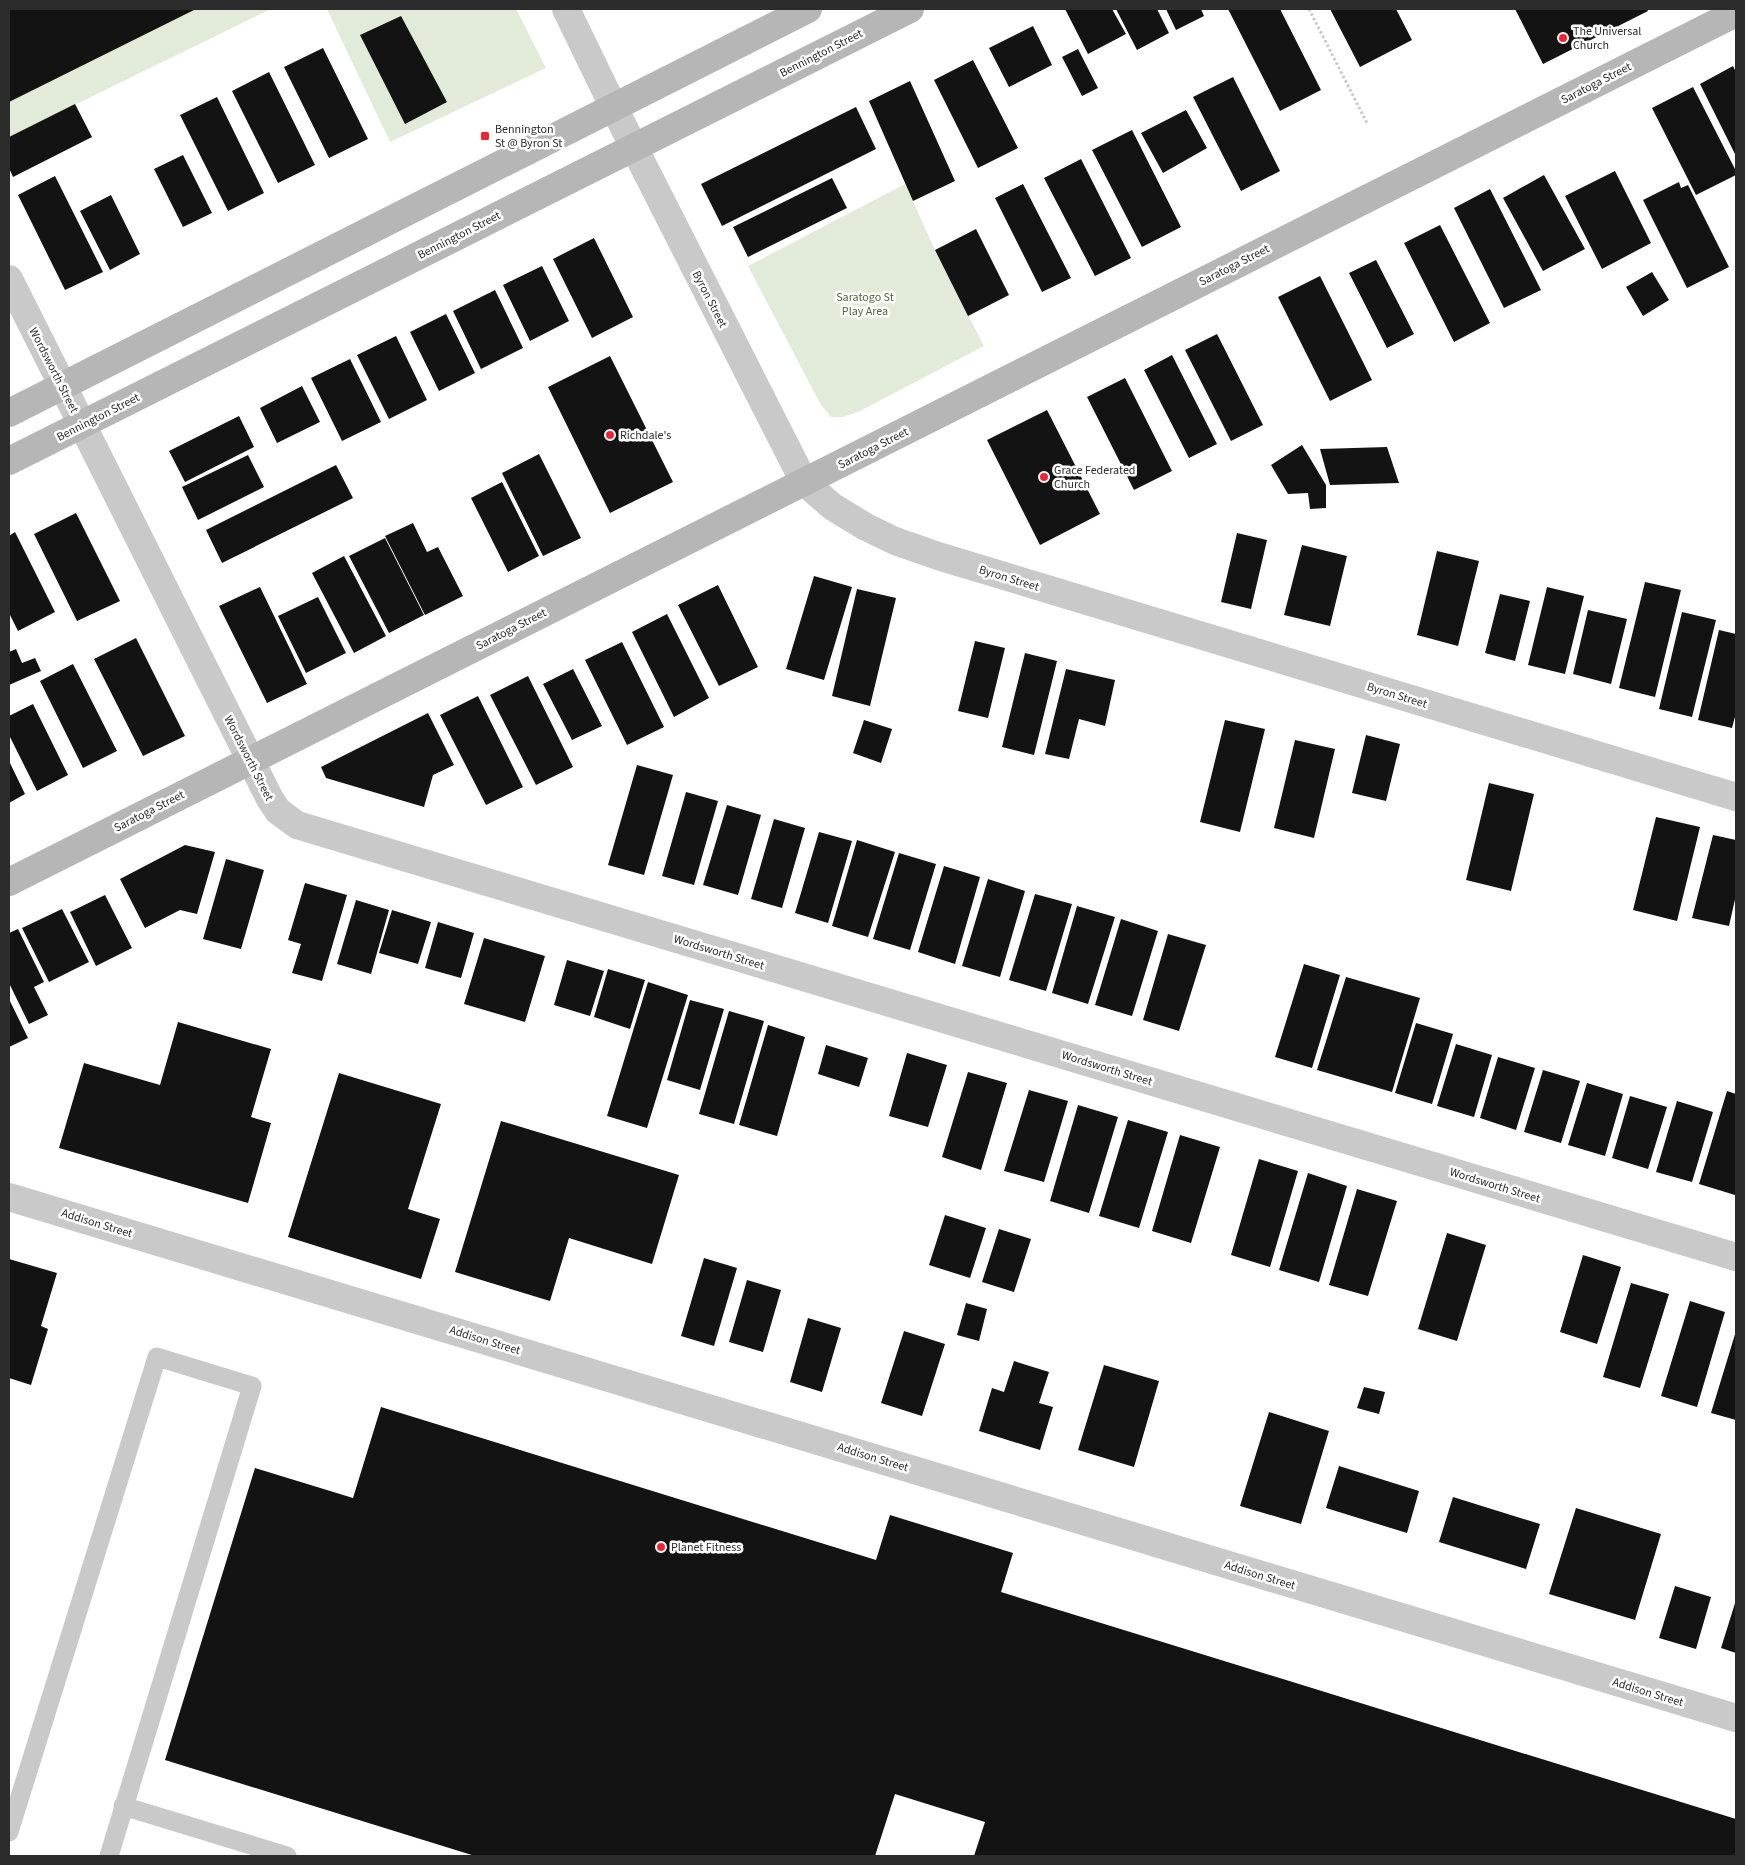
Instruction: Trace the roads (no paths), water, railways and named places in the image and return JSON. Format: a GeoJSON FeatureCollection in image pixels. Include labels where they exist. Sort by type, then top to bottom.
{"type":"FeatureCollection","features":[{"type":"Feature","properties":{"kind":"main road"},"geometry":{"type":"LineString","coordinates":[[9,413],[808,9]]}},
{"type":"Feature","properties":{"kind":"main road","name":"Bennington Street"},"geometry":{"type":"LineString","coordinates":[[9,462],[634,146],[910,9]]}},
{"type":"Feature","properties":{"kind":"main road","name":"Saratoga Street"},"geometry":{"type":"LineString","coordinates":[[9,882],[1736,13]]}},
{"type":"Feature","properties":{"kind":"street","name":"Byron Street"},"geometry":{"type":"LineString","coordinates":[[566,9],[613,106],[804,482],[833,507],[866,527],[895,541],[938,556],[1736,797]]}},
{"type":"Feature","properties":{"kind":"street","name":"Wordsworth Street"},"geometry":{"type":"LineString","coordinates":[[9,279],[250,760],[278,811],[297,825],[1736,1257]]}},
{"type":"Feature","properties":{"kind":"street","name":"Addison Street"},"geometry":{"type":"LineString","coordinates":[[9,1197],[1736,1718]]}},
{"type":"Feature","properties":{"kind":"lane"},"geometry":{"type":"LineString","coordinates":[[9,1832],[158,1357],[252,1386],[108,1856]]}},
{"type":"Feature","properties":{"kind":"lane"},"geometry":{"type":"LineString","coordinates":[[123,1806],[287,1856]]}},
{"type":"Feature","properties":{"kind":"place","name":"The Universal Church"},"geometry":{"type":"Point","coordinates":[1563,38]}},
{"type":"Feature","properties":{"kind":"place","name":"Bennington St @ Byron St"},"geometry":{"type":"Point","coordinates":[485,136]}},
{"type":"Feature","properties":{"kind":"place","name":"Richdale's"},"geometry":{"type":"Point","coordinates":[610,435]}},
{"type":"Feature","properties":{"kind":"place","name":"Grace Federated Church"},"geometry":{"type":"Point","coordinates":[1044,477]}},
{"type":"Feature","properties":{"kind":"place","name":"Planet Fitness"},"geometry":{"type":"Point","coordinates":[661,1547]}},
{"type":"Feature","properties":{"kind":"park label","name":"Saratogo St Play Area"},"geometry":{"type":"Point","coordinates":[865,304]}}]}
